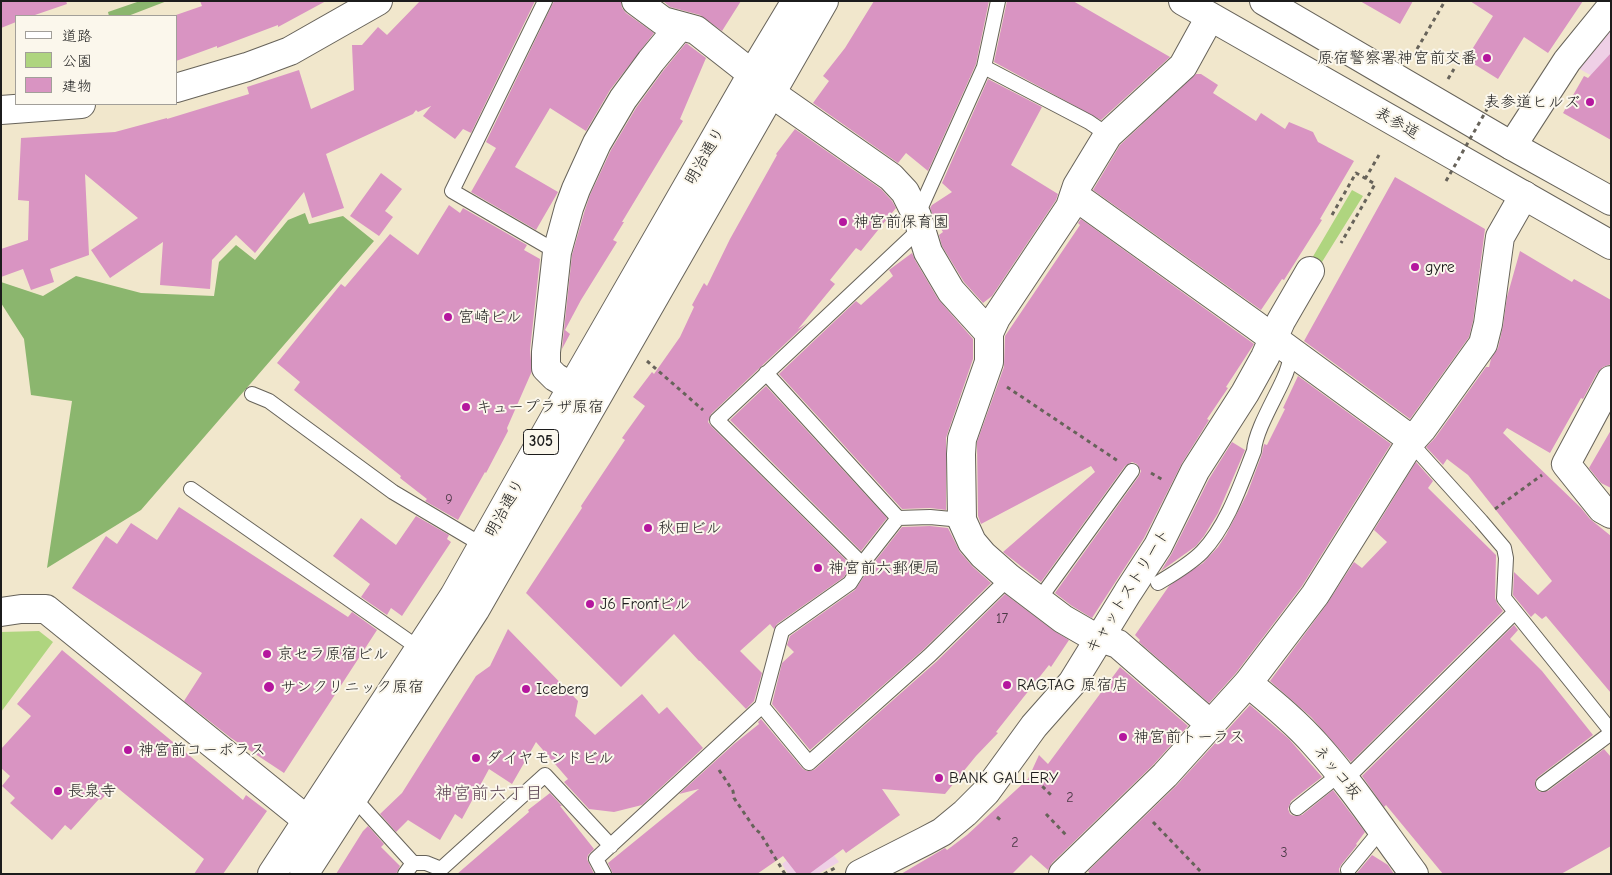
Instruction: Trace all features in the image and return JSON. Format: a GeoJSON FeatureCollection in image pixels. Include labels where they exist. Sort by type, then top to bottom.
{"type":"FeatureCollection","features":[{"type":"Feature","properties":{"kind":"street"},"geometry":{"type":"LineString","coordinates":[[178,87],[247,67],[290,51],[378,1]]}},
{"type":"Feature","properties":{"kind":"street"},"geometry":{"type":"LineString","coordinates":[[636,1],[663,21],[696,30],[752,74]]}},
{"type":"Feature","properties":{"kind":"street","name":"明治通り"},"geometry":{"type":"LineString","coordinates":[[272,874],[454,596],[484,546],[572,387],[796,1]]}},
{"type":"Feature","properties":{"kind":"street","name":"明治通り"},"geometry":{"type":"LineString","coordinates":[[304,874],[475,610],[824,1]]}},
{"type":"Feature","properties":{"kind":"street","name":"表参道"},"geometry":{"type":"LineString","coordinates":[[1183,1],[1611,245]]}},
{"type":"Feature","properties":{"kind":"street"},"geometry":{"type":"LineString","coordinates":[[1275,4],[1512,146],[1611,201]]}},
{"type":"Feature","properties":{"kind":"street"},"geometry":{"type":"LineString","coordinates":[[1512,146],[1567,61],[1611,7]]}},
{"type":"Feature","properties":{"kind":"street"},"geometry":{"type":"LineString","coordinates":[[1210,17],[1183,66],[1108,135],[1077,186],[1070,207],[996,318],[989,333],[989,362],[962,439],[960,454],[962,520],[972,542],[983,555],[1009,578],[1063,619],[1089,634],[1118,644],[1210,724]]}},
{"type":"Feature","properties":{"kind":"street"},"geometry":{"type":"LineString","coordinates":[[572,387],[555,377],[546,368],[546,352],[557,252],[569,208],[597,143],[622,99],[680,26]]}},
{"type":"Feature","properties":{"kind":"street"},"geometry":{"type":"LineString","coordinates":[[771,93],[891,176],[905,192],[919,222],[928,252],[951,292],[989,333]]}},
{"type":"Feature","properties":{"kind":"street"},"geometry":{"type":"LineString","coordinates":[[1,110],[68,105]]}},
{"type":"Feature","properties":{"kind":"street"},"geometry":{"type":"LineString","coordinates":[[1063,874],[1165,775],[1248,682],[1315,595],[1412,440],[1483,344],[1488,324],[1500,238],[1524,195]]}},
{"type":"Feature","properties":{"kind":"street"},"geometry":{"type":"LineString","coordinates":[[1074,196],[1283,345],[1412,440]]}},
{"type":"Feature","properties":{"kind":"street","name":"キャットストリート"},"geometry":{"type":"LineString","coordinates":[[851,869],[942,832],[979,800],[995,781],[1034,726],[1072,683],[1158,546],[1196,471],[1265,357],[1283,345],[1281,321],[1310,271]]}},
{"type":"Feature","properties":{"kind":"street"},"geometry":{"type":"LineString","coordinates":[[1611,380],[1566,464],[1602,509],[1611,514]]}},
{"type":"Feature","properties":{"kind":"street"},"geometry":{"type":"LineString","coordinates":[[1,612],[21,609],[46,609],[307,820]]}},
{"type":"Feature","properties":{"kind":"street","name":"ネッコ坂"},"geometry":{"type":"LineString","coordinates":[[1248,682],[1300,728],[1343,777],[1414,874]]}},
{"type":"Feature","properties":{"kind":"lane"},"geometry":{"type":"LineString","coordinates":[[545,1],[452,191],[557,252]]}},
{"type":"Feature","properties":{"kind":"lane"},"geometry":{"type":"LineString","coordinates":[[862,564],[717,420],[919,222],[984,66],[998,1]]}},
{"type":"Feature","properties":{"kind":"lane"},"geometry":{"type":"LineString","coordinates":[[984,66],[1089,122],[1108,135]]}},
{"type":"Feature","properties":{"kind":"lane"},"geometry":{"type":"LineString","coordinates":[[1158,584],[1200,553],[1213,539],[1223,522],[1285,376],[1283,345]]}},
{"type":"Feature","properties":{"kind":"lane"},"geometry":{"type":"LineString","coordinates":[[766,373],[898,518],[930,517],[962,520]]}},
{"type":"Feature","properties":{"kind":"lane"},"geometry":{"type":"LineString","coordinates":[[252,394],[269,401],[393,492],[484,546]]}},
{"type":"Feature","properties":{"kind":"lane"},"geometry":{"type":"LineString","coordinates":[[1412,440],[1418,451],[1504,548],[1506,558],[1504,598],[1611,732],[1543,784]]}},
{"type":"Feature","properties":{"kind":"lane"},"geometry":{"type":"LineString","coordinates":[[1038,601],[1132,470]]}},
{"type":"Feature","properties":{"kind":"lane"},"geometry":{"type":"LineString","coordinates":[[191,489],[420,649]]}},
{"type":"Feature","properties":{"kind":"lane"},"geometry":{"type":"LineString","coordinates":[[604,874],[596,859],[762,706],[782,630],[850,583],[862,564],[898,518]]}},
{"type":"Feature","properties":{"kind":"lane"},"geometry":{"type":"LineString","coordinates":[[762,706],[809,762],[930,655],[1009,578]]}},
{"type":"Feature","properties":{"kind":"lane"},"geometry":{"type":"LineString","coordinates":[[1296,808],[1343,777],[1515,612]]}},
{"type":"Feature","properties":{"kind":"lane"},"geometry":{"type":"LineString","coordinates":[[354,798],[409,868],[426,863],[441,869],[545,775],[611,846]]}},
{"type":"Feature","properties":{"kind":"lane"},"geometry":{"type":"LineString","coordinates":[[1348,870],[1381,830]]}},
{"type":"Feature","properties":{"kind":"path"},"geometry":{"type":"LineString","coordinates":[[1417,49],[1445,1]]}},
{"type":"Feature","properties":{"kind":"path"},"geometry":{"type":"LineString","coordinates":[[1447,80],[1454,69]]}},
{"type":"Feature","properties":{"kind":"path"},"geometry":{"type":"LineString","coordinates":[[1446,181],[1490,104]]}},
{"type":"Feature","properties":{"kind":"path"},"geometry":{"type":"LineString","coordinates":[[1366,179],[1379,155]]}},
{"type":"Feature","properties":{"kind":"path"},"geometry":{"type":"LineString","coordinates":[[1332,215],[1356,173],[1375,184],[1341,243]]}},
{"type":"Feature","properties":{"kind":"path"},"geometry":{"type":"LineString","coordinates":[[643,358],[712,418],[717,420]]}},
{"type":"Feature","properties":{"kind":"path"},"geometry":{"type":"LineString","coordinates":[[985,373],[1132,470],[1141,466],[1166,482]]}},
{"type":"Feature","properties":{"kind":"path"},"geometry":{"type":"LineString","coordinates":[[1497,507],[1551,468],[1566,464]]}},
{"type":"Feature","properties":{"kind":"path"},"geometry":{"type":"LineString","coordinates":[[708,755],[733,790],[734,798],[755,829],[760,833],[785,874]]}},
{"type":"Feature","properties":{"kind":"path"},"geometry":{"type":"LineString","coordinates":[[1038,781],[1053,797]]}},
{"type":"Feature","properties":{"kind":"path"},"geometry":{"type":"LineString","coordinates":[[1136,804],[1203,874]]}},
{"type":"Feature","properties":{"kind":"path"},"geometry":{"type":"LineString","coordinates":[[1046,814],[1071,839]]}},
{"type":"Feature","properties":{"kind":"path"},"geometry":{"type":"LineString","coordinates":[[824,874],[851,869]]}},
{"type":"Feature","properties":{"kind":"shaded area"},"geometry":{"type":"Polygon","coordinates":[[[1611,27],[1611,87],[1578,68],[1611,27]]]}},
{"type":"Feature","properties":{"kind":"shaded area"},"geometry":{"type":"Polygon","coordinates":[[[819,836],[839,862],[818,874],[788,874],[782,864],[819,836]]]}},
{"type":"Feature","properties":{"kind":"green space"},"geometry":{"type":"Polygon","coordinates":[[[140,1],[167,1],[131,15],[109,15],[108,12],[140,1]]]}},
{"type":"Feature","properties":{"kind":"green space"},"geometry":{"type":"Polygon","coordinates":[[[1352,190],[1363,196],[1317,270],[1308,265],[1352,190]]]}},
{"type":"Feature","properties":{"kind":"green space"},"geometry":{"type":"Polygon","coordinates":[[[305,213],[309,224],[343,216],[374,241],[141,510],[47,568],[72,401],[31,395],[24,339],[1,303],[1,282],[43,296],[76,276],[141,293],[214,296],[219,262],[236,245],[255,260],[288,220],[305,213]]]}},
{"type":"Feature","properties":{"kind":"green space"},"geometry":{"type":"Polygon","coordinates":[[[39,631],[53,642],[1,712],[1,632],[39,631]]]}},
{"type":"Feature","properties":{"kind":"building"},"geometry":{"type":"Polygon","coordinates":[[[1,1],[66,1],[67,4],[35,15],[15,15],[15,22],[1,28],[1,1]]]}},
{"type":"Feature","properties":{"kind":"building"},"geometry":{"type":"Polygon","coordinates":[[[200,1],[326,1],[278,27],[278,25],[178,60],[178,15],[176,15],[202,6],[200,1]]]}},
{"type":"Feature","properties":{"kind":"building"},"geometry":{"type":"Polygon","coordinates":[[[420,1],[535,1],[471,133],[463,129],[455,139],[423,116],[431,106],[418,112],[416,110],[413,114],[326,154],[344,208],[312,218],[304,192],[255,253],[236,235],[212,260],[210,289],[160,285],[163,242],[110,278],[91,250],[138,218],[85,174],[89,255],[50,269],[54,282],[31,290],[23,269],[1,277],[1,249],[28,240],[29,201],[18,200],[21,138],[115,132],[167,119],[249,94],[247,87],[299,70],[311,109],[354,90],[352,45],[362,45],[378,27],[387,35],[420,1]]]}},
{"type":"Feature","properties":{"kind":"building"},"geometry":{"type":"Polygon","coordinates":[[[554,1],[621,1],[622,8],[626,13],[654,33],[610,90],[586,131],[550,108],[515,167],[558,192],[536,230],[471,192],[496,148],[486,142],[554,1]]]}},
{"type":"Feature","properties":{"kind":"building"},"geometry":{"type":"Polygon","coordinates":[[[663,1],[741,1],[722,31],[700,15],[670,7],[663,1]]]}},
{"type":"Feature","properties":{"kind":"building"},"geometry":{"type":"Polygon","coordinates":[[[874,1],[989,1],[976,64],[928,171],[906,153],[898,163],[813,103],[829,81],[823,76],[845,48],[874,1]]]}},
{"type":"Feature","properties":{"kind":"building"},"geometry":{"type":"Polygon","coordinates":[[[1007,1],[1073,1],[1170,57],[1101,120],[994,62],[1007,1]]]}},
{"type":"Feature","properties":{"kind":"building"},"geometry":{"type":"Polygon","coordinates":[[[1360,1],[1413,1],[1400,24],[1360,1]]]}},
{"type":"Feature","properties":{"kind":"building"},"geometry":{"type":"Polygon","coordinates":[[[1470,1],[1583,1],[1548,53],[1524,37],[1498,79],[1466,59],[1493,16],[1470,1]]]}},
{"type":"Feature","properties":{"kind":"building"},"geometry":{"type":"Polygon","coordinates":[[[686,43],[706,58],[680,119],[683,121],[622,222],[624,222],[613,240],[617,242],[565,330],[570,334],[562,349],[572,255],[590,195],[611,150],[636,108],[686,43]]]}},
{"type":"Feature","properties":{"kind":"building","name":"表参道ヒルズ"},"geometry":{"type":"Polygon","coordinates":[[[1611,53],[1611,140],[1563,113],[1584,76],[1588,78],[1611,53]]]}},
{"type":"Feature","properties":{"kind":"building"},"geometry":{"type":"Polygon","coordinates":[[[1196,74],[1201,74],[1218,85],[1213,93],[1256,121],[1261,113],[1285,129],[1289,122],[1313,132],[1318,142],[1354,161],[1320,219],[1322,220],[1284,280],[1282,279],[1261,310],[1093,190],[1120,145],[1196,74]]]}},
{"type":"Feature","properties":{"kind":"building"},"geometry":{"type":"Polygon","coordinates":[[[988,79],[1042,107],[1011,165],[1058,194],[1056,200],[992,296],[983,303],[964,282],[942,246],[939,235],[943,232],[930,208],[952,192],[942,183],[988,79]]]}},
{"type":"Feature","properties":{"kind":"building"},"geometry":{"type":"Polygon","coordinates":[[[795,129],[881,189],[896,208],[861,251],[856,248],[830,280],[835,284],[798,329],[807,323],[711,414],[708,422],[851,565],[844,577],[777,624],[774,629],[770,624],[740,651],[762,673],[754,701],[746,709],[674,634],[621,687],[526,593],[625,440],[622,438],[645,406],[633,397],[652,372],[654,374],[680,337],[694,307],[692,305],[704,283],[707,286],[776,154],[795,129]]]}},
{"type":"Feature","properties":{"kind":"building"},"geometry":{"type":"Polygon","coordinates":[[[381,173],[402,189],[385,211],[393,217],[379,236],[350,216],[381,173]]]}},
{"type":"Feature","properties":{"kind":"building","name":"gyre"},"geometry":{"type":"Polygon","coordinates":[[[1395,177],[1485,229],[1473,321],[1469,337],[1410,419],[1304,341],[1395,177]]]}},
{"type":"Feature","properties":{"kind":"building"},"geometry":{"type":"Polygon","coordinates":[[[449,205],[460,213],[463,208],[527,245],[524,250],[540,259],[530,350],[532,371],[507,428],[508,431],[458,520],[425,501],[427,499],[400,478],[401,476],[294,390],[300,382],[277,363],[341,284],[345,287],[390,234],[418,255],[449,205]]]}},
{"type":"Feature","properties":{"kind":"building"},"geometry":{"type":"Polygon","coordinates":[[[1081,219],[1254,344],[1226,387],[1228,388],[1207,419],[1209,420],[1182,463],[1144,538],[1092,618],[1055,593],[1139,476],[1141,471],[1137,464],[1132,462],[1125,466],[1041,582],[1003,552],[1095,472],[1091,466],[981,524],[978,516],[977,442],[1004,367],[1005,336],[1080,225],[1078,223],[1081,219]]]}},
{"type":"Feature","properties":{"kind":"building"},"geometry":{"type":"Polygon","coordinates":[[[1520,251],[1572,282],[1574,279],[1611,300],[1611,364],[1603,367],[1597,373],[1550,453],[1507,428],[1503,433],[1590,519],[1611,536],[1611,693],[1546,616],[1542,619],[1535,613],[1531,617],[1513,595],[1514,572],[1538,595],[1552,581],[1468,475],[1447,459],[1443,465],[1426,447],[1435,438],[1486,367],[1489,367],[1491,359],[1498,348],[1507,297],[1520,251]]]}},
{"type":"Feature","properties":{"kind":"building"},"geometry":{"type":"Polygon","coordinates":[[[912,253],[938,299],[973,339],[973,359],[946,438],[946,510],[930,508],[902,509],[779,374],[856,301],[861,305],[893,276],[889,270],[912,253]]]}},
{"type":"Feature","properties":{"kind":"building"},"geometry":{"type":"Polygon","coordinates":[[[1298,376],[1391,444],[1302,586],[1236,673],[1209,703],[1139,642],[1140,640],[1135,635],[1169,586],[1203,563],[1226,535],[1247,494],[1264,444],[1267,445],[1285,409],[1283,408],[1298,376]]]}},
{"type":"Feature","properties":{"kind":"building"},"geometry":{"type":"Polygon","coordinates":[[[766,386],[887,518],[861,551],[730,420],[766,386]]]}},
{"type":"Feature","properties":{"kind":"building"},"geometry":{"type":"Polygon","coordinates":[[[1611,430],[1611,488],[1601,483],[1589,468],[1611,430]]]}},
{"type":"Feature","properties":{"kind":"building"},"geometry":{"type":"Polygon","coordinates":[[[1232,442],[1245,450],[1218,513],[1196,546],[1161,571],[1209,479],[1232,442]]]}},
{"type":"Feature","properties":{"kind":"building"},"geometry":{"type":"Polygon","coordinates":[[[1416,462],[1433,481],[1428,488],[1496,555],[1495,598],[1503,611],[1351,762],[1311,717],[1270,681],[1327,604],[1354,562],[1362,568],[1387,542],[1374,530],[1416,462]]]}},
{"type":"Feature","properties":{"kind":"building","name":"京セラ原宿ビル"},"geometry":{"type":"Polygon","coordinates":[[[179,507],[348,617],[352,612],[377,630],[284,773],[231,738],[184,701],[202,673],[72,588],[106,536],[117,544],[131,523],[157,540],[179,507]]]}},
{"type":"Feature","properties":{"kind":"building"},"geometry":{"type":"Polygon","coordinates":[[[416,516],[449,535],[447,539],[451,542],[402,616],[391,608],[387,615],[361,597],[370,584],[333,556],[361,518],[396,545],[416,516]]]}},
{"type":"Feature","properties":{"kind":"building"},"geometry":{"type":"Polygon","coordinates":[[[930,526],[948,528],[960,552],[991,583],[924,649],[810,750],[772,704],[782,663],[794,652],[787,645],[790,636],[855,590],[902,527],[930,526]]]}},
{"type":"Feature","properties":{"kind":"building"},"geometry":{"type":"Polygon","coordinates":[[[1005,594],[1069,640],[1051,667],[1049,665],[996,732],[998,733],[976,756],[945,794],[882,789],[900,815],[846,853],[843,849],[809,874],[797,874],[783,856],[757,874],[613,874],[608,863],[699,789],[679,794],[759,724],[758,722],[761,719],[803,769],[807,771],[814,770],[936,662],[1005,594]]]}},
{"type":"Feature","properties":{"kind":"building"},"geometry":{"type":"Polygon","coordinates":[[[1514,625],[1518,630],[1510,639],[1542,671],[1593,735],[1538,777],[1535,781],[1536,789],[1540,792],[1548,791],[1604,749],[1611,757],[1611,846],[1561,874],[1443,874],[1386,805],[1384,807],[1362,776],[1514,625]]]}},
{"type":"Feature","properties":{"kind":"building"},"geometry":{"type":"Polygon","coordinates":[[[508,629],[578,701],[575,716],[595,735],[642,694],[659,714],[667,707],[703,748],[642,805],[614,812],[589,809],[564,782],[568,779],[536,742],[512,784],[489,769],[462,819],[455,814],[440,840],[408,820],[396,832],[380,814],[402,793],[476,676],[490,666],[508,629]]]}},
{"type":"Feature","properties":{"kind":"building","name":"神宮前コーポラス"},"geometry":{"type":"Polygon","coordinates":[[[62,650],[243,800],[246,795],[267,811],[223,874],[194,874],[204,859],[114,785],[71,830],[65,825],[52,840],[10,803],[15,798],[2,786],[10,776],[1,768],[1,749],[31,716],[17,704],[62,650]]]}},
{"type":"Feature","properties":{"kind":"building"},"geometry":{"type":"Polygon","coordinates":[[[1120,667],[1188,726],[1154,764],[1052,863],[1048,870],[1031,855],[1012,874],[901,874],[945,848],[947,850],[967,835],[1028,779],[1039,755],[1048,764],[1120,667]]]}},
{"type":"Feature","properties":{"kind":"building"},"geometry":{"type":"Polygon","coordinates":[[[1250,705],[1289,739],[1322,777],[1291,801],[1288,809],[1290,814],[1294,816],[1302,815],[1333,790],[1365,832],[1341,865],[1339,869],[1340,874],[1090,874],[1088,871],[1176,786],[1250,705]]]}},
{"type":"Feature","properties":{"kind":"building"},"geometry":{"type":"Polygon","coordinates":[[[550,793],[594,849],[587,859],[594,874],[457,874],[529,812],[528,810],[550,793]]]}},
{"type":"Feature","properties":{"kind":"building"},"geometry":{"type":"Polygon","coordinates":[[[368,826],[384,844],[381,847],[400,866],[396,874],[336,874],[363,831],[368,826]]]}},
{"type":"Feature","properties":{"kind":"building"},"geometry":{"type":"Polygon","coordinates":[[[1372,855],[1388,865],[1394,874],[1356,874],[1372,855]]]}},
{"type":"Feature","properties":{"kind":"place","name":"原宿警察署神宮前交番"},"geometry":{"type":"Point","coordinates":[1487,58]}},
{"type":"Feature","properties":{"kind":"place","name":"表参道ヒルズ"},"geometry":{"type":"Point","coordinates":[1590,102]}},
{"type":"Feature","properties":{"kind":"place","name":"神宮前保育園"},"geometry":{"type":"Point","coordinates":[843,222]}},
{"type":"Feature","properties":{"kind":"place","name":"gyre"},"geometry":{"type":"Point","coordinates":[1415,267]}},
{"type":"Feature","properties":{"kind":"place","name":"宮崎ビル"},"geometry":{"type":"Point","coordinates":[448,317]}},
{"type":"Feature","properties":{"kind":"place","name":"キュープラザ原宿"},"geometry":{"type":"Point","coordinates":[466,407]}},
{"type":"Feature","properties":{"kind":"place","name":"秋田ビル"},"geometry":{"type":"Point","coordinates":[648,528]}},
{"type":"Feature","properties":{"kind":"place","name":"神宮前六郵便局"},"geometry":{"type":"Point","coordinates":[818,568]}},
{"type":"Feature","properties":{"kind":"place","name":"J6 Frontビル"},"geometry":{"type":"Point","coordinates":[590,604]}},
{"type":"Feature","properties":{"kind":"place","name":"京セラ原宿ビル"},"geometry":{"type":"Point","coordinates":[267,654]}},
{"type":"Feature","properties":{"kind":"place","name":"RAGTAG 原宿店"},"geometry":{"type":"Point","coordinates":[1007,685]}},
{"type":"Feature","properties":{"kind":"place","name":"サンクリニック原宿"},"geometry":{"type":"Point","coordinates":[269,687]}},
{"type":"Feature","properties":{"kind":"place","name":"Iceberg"},"geometry":{"type":"Point","coordinates":[526,689]}},
{"type":"Feature","properties":{"kind":"place","name":"神宮前トーラス"},"geometry":{"type":"Point","coordinates":[1123,737]}},
{"type":"Feature","properties":{"kind":"place","name":"神宮前コーポラス"},"geometry":{"type":"Point","coordinates":[128,750]}},
{"type":"Feature","properties":{"kind":"place","name":"ダイヤモンドビル"},"geometry":{"type":"Point","coordinates":[476,758]}},
{"type":"Feature","properties":{"kind":"place","name":"BANK GALLERY"},"geometry":{"type":"Point","coordinates":[939,778]}},
{"type":"Feature","properties":{"kind":"place","name":"長泉寺"},"geometry":{"type":"Point","coordinates":[58,791]}},
{"type":"Feature","properties":{"kind":"district","name":"神宮前六丁目"},"geometry":{"type":"Point","coordinates":[489,794]}}]}
